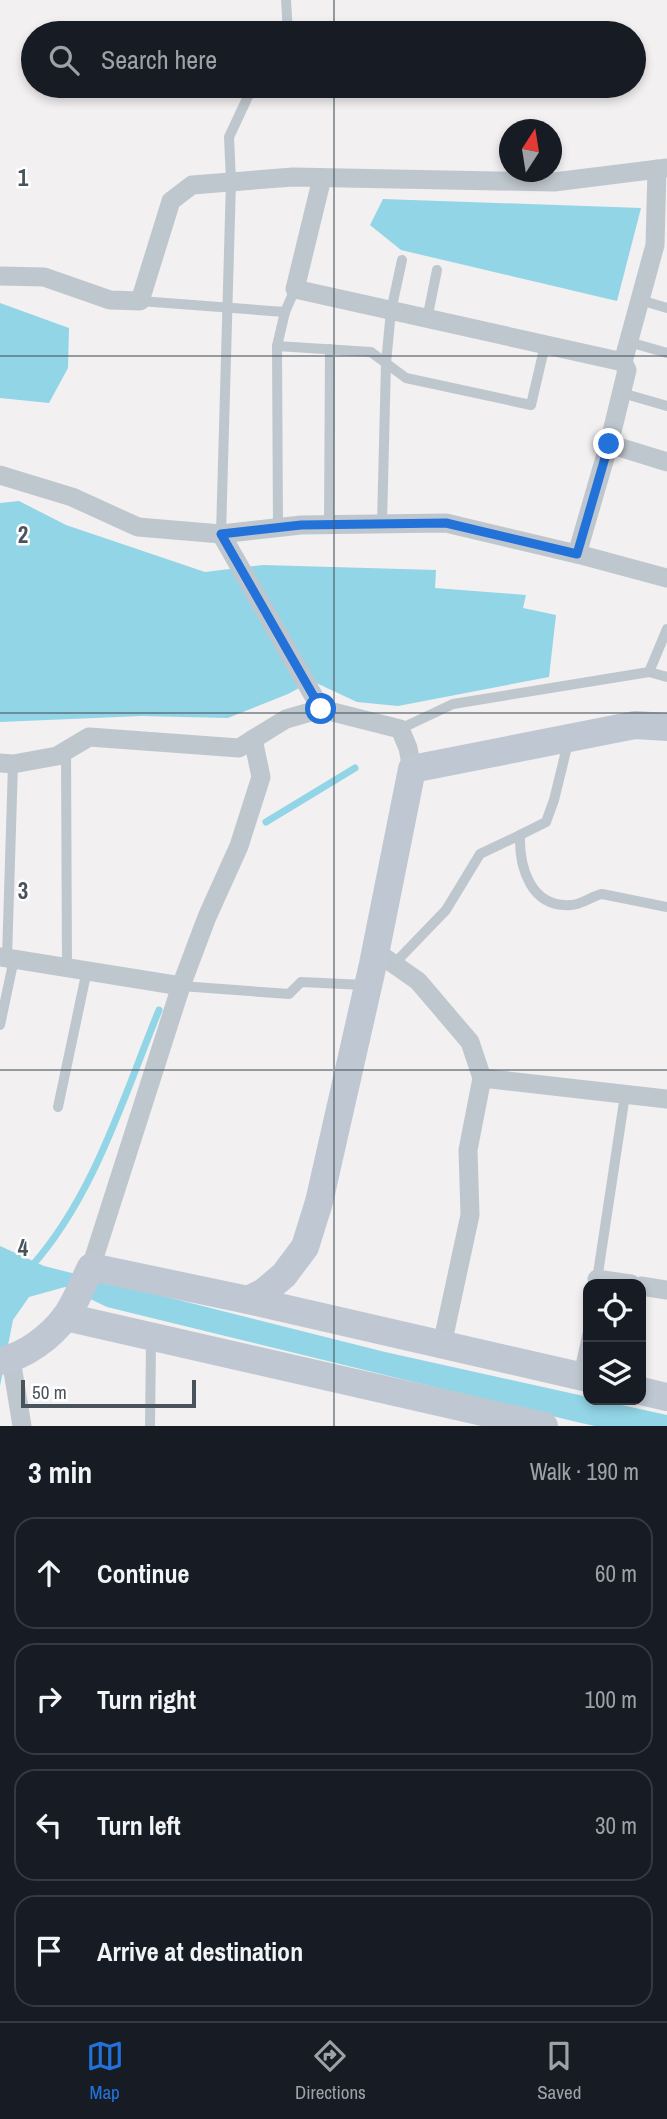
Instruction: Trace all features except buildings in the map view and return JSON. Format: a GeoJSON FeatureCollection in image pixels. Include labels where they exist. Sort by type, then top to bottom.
{"type":"FeatureCollection","features":[{"type":"Feature","properties":{"kind":"street"},"geometry":{"type":"LineString","coordinates":[[0,276],[44,277],[110,300],[140,301],[171,201],[192,185],[293,177],[554,182],[662,168],[655,245],[623,362]]}},
{"type":"Feature","properties":{"kind":"street"},"geometry":{"type":"LineString","coordinates":[[321,178],[295,289],[623,362],[628,370],[577,554]]}},
{"type":"Feature","properties":{"kind":"street"},"geometry":{"type":"LineString","coordinates":[[609,444],[667,462]]}},
{"type":"Feature","properties":{"kind":"street"},"geometry":{"type":"LineString","coordinates":[[0,475],[72,497],[138,527],[221,534],[330,524],[446,523],[667,578]]}},
{"type":"Feature","properties":{"kind":"street"},"geometry":{"type":"LineString","coordinates":[[221,534],[321,709]]}},
{"type":"Feature","properties":{"kind":"street"},"geometry":{"type":"LineString","coordinates":[[7,763],[57,756],[89,737],[239,748],[286,719],[321,709],[400,729],[408,748],[412,769],[384,958],[368,985],[318,1202],[305,1247],[284,1275],[264,1292],[248,1300]]}},
{"type":"Feature","properties":{"kind":"street"},"geometry":{"type":"LineString","coordinates":[[412,769],[635,725],[667,727]]}},
{"type":"Feature","properties":{"kind":"street"},"geometry":{"type":"LineString","coordinates":[[22,1426],[6,1360],[34,1348],[66,1317],[91,1267],[181,986],[239,846],[261,777],[253,739]]}},
{"type":"Feature","properties":{"kind":"street"},"geometry":{"type":"LineString","coordinates":[[7,958],[181,986]]}},
{"type":"Feature","properties":{"kind":"street"},"geometry":{"type":"LineString","coordinates":[[384,958],[418,981],[470,1042],[482,1078],[468,1150],[470,1215],[442,1345]]}},
{"type":"Feature","properties":{"kind":"street"},"geometry":{"type":"LineString","coordinates":[[482,1078],[667,1099]]}},
{"type":"Feature","properties":{"kind":"street"},"geometry":{"type":"LineString","coordinates":[[91,1267],[583,1377]]}},
{"type":"Feature","properties":{"kind":"street"},"geometry":{"type":"LineString","coordinates":[[646,1287],[667,1290]]}},
{"type":"Feature","properties":{"kind":"street"},"geometry":{"type":"LineString","coordinates":[[66,1317],[455,1411],[544,1426]]}},
{"type":"Feature","properties":{"kind":"street"},"geometry":{"type":"LineString","coordinates":[[646,1392],[667,1397]]}},
{"type":"Feature","properties":{"kind":"lane"},"geometry":{"type":"LineString","coordinates":[[286,0],[287,21]]}},
{"type":"Feature","properties":{"kind":"lane"},"geometry":{"type":"LineString","coordinates":[[221,534],[231,181],[229,137],[247,98]]}},
{"type":"Feature","properties":{"kind":"lane"},"geometry":{"type":"LineString","coordinates":[[382,524],[386,363],[391,311],[402,260]]}},
{"type":"Feature","properties":{"kind":"lane"},"geometry":{"type":"LineString","coordinates":[[427,319],[438,270]]}},
{"type":"Feature","properties":{"kind":"lane"},"geometry":{"type":"LineString","coordinates":[[278,527],[277,346],[285,312],[295,289]]}},
{"type":"Feature","properties":{"kind":"lane"},"geometry":{"type":"LineString","coordinates":[[640,300],[667,308]]}},
{"type":"Feature","properties":{"kind":"lane"},"geometry":{"type":"LineString","coordinates":[[140,301],[285,312]]}},
{"type":"Feature","properties":{"kind":"lane"},"geometry":{"type":"LineString","coordinates":[[629,342],[667,353]]}},
{"type":"Feature","properties":{"kind":"lane"},"geometry":{"type":"LineString","coordinates":[[277,346],[371,352],[406,378],[531,405],[545,345]]}},
{"type":"Feature","properties":{"kind":"lane"},"geometry":{"type":"LineString","coordinates":[[330,349],[330,524]]}},
{"type":"Feature","properties":{"kind":"lane"},"geometry":{"type":"LineString","coordinates":[[622,393],[667,406]]}},
{"type":"Feature","properties":{"kind":"lane"},"geometry":{"type":"LineString","coordinates":[[649,672],[667,629]]}},
{"type":"Feature","properties":{"kind":"lane"},"geometry":{"type":"LineString","coordinates":[[400,729],[453,704],[649,672],[667,677]]}},
{"type":"Feature","properties":{"kind":"lane"},"geometry":{"type":"LineString","coordinates":[[384,958],[446,910],[480,854],[546,822],[569,738]]}},
{"type":"Feature","properties":{"kind":"lane"},"geometry":{"type":"LineString","coordinates":[[66,751],[67,966]]}},
{"type":"Feature","properties":{"kind":"lane"},"geometry":{"type":"LineString","coordinates":[[0,1025],[7,958],[7,763]]}},
{"type":"Feature","properties":{"kind":"lane"},"geometry":{"type":"LineString","coordinates":[[520,835],[519,855],[530,886],[547,901],[573,906],[602,894],[667,907]]}},
{"type":"Feature","properties":{"kind":"lane"},"geometry":{"type":"LineString","coordinates":[[58,1107],[88,970]]}},
{"type":"Feature","properties":{"kind":"lane"},"geometry":{"type":"LineString","coordinates":[[181,986],[289,994],[301,982],[368,985]]}},
{"type":"Feature","properties":{"kind":"lane"},"geometry":{"type":"LineString","coordinates":[[597,1279],[625,1095]]}},
{"type":"Feature","properties":{"kind":"lane"},"geometry":{"type":"LineString","coordinates":[[150,1426],[151,1336]]}},
{"type":"Feature","properties":{"kind":"water"},"geometry":{"type":"Polygon","coordinates":[[[383,199],[641,208],[617,301],[401,250],[370,225],[383,199]]]}},
{"type":"Feature","properties":{"kind":"water"},"geometry":{"type":"Polygon","coordinates":[[[0,303],[69,328],[68,368],[49,403],[0,398],[0,303]]]}},
{"type":"Feature","properties":{"kind":"water"},"geometry":{"type":"Polygon","coordinates":[[[19,501],[66,525],[205,572],[263,565],[436,570],[435,588],[526,595],[523,608],[556,615],[549,677],[398,706],[357,702],[312,681],[288,694],[228,718],[141,716],[0,722],[0,503],[19,501]]]}},
{"type":"Feature","properties":{"kind":"water"},"geometry":{"type":"Polygon","coordinates":[[[0,1246],[44,1266],[385,1352],[583,1396],[583,1405],[622,1405],[667,1415],[667,1426],[595,1426],[581,1423],[107,1307],[65,1287],[29,1297],[13,1320],[0,1386],[0,1246]]]}},
{"type":"Feature","properties":{"kind":"waterway"},"geometry":{"type":"LineString","coordinates":[[266,822],[355,768]]}},
{"type":"Feature","properties":{"kind":"waterway"},"geometry":{"type":"LineString","coordinates":[[30,1268],[72,1210],[89,1178],[119,1112],[159,1010]]}},
{"type":"Feature","properties":{"kind":"route"},"geometry":{"type":"LineString","coordinates":[[321,709],[221,534],[301,525],[446,523],[577,554],[609,444]]}}]}
